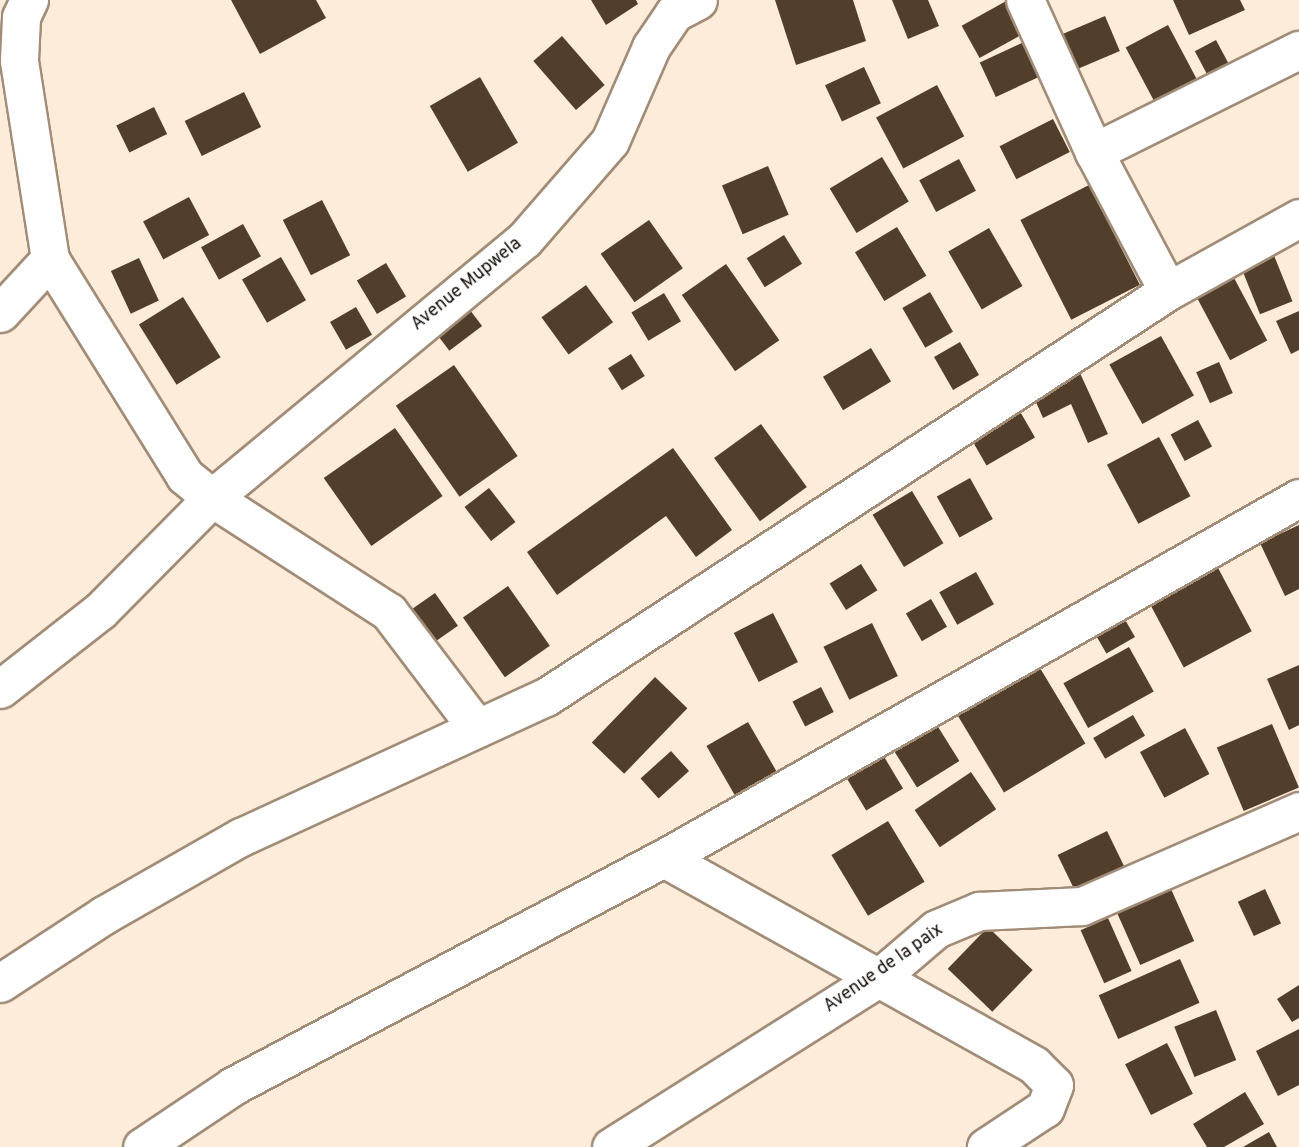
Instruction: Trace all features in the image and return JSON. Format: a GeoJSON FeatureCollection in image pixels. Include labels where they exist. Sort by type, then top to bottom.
{"type":"FeatureCollection","features":[{"type":"Feature","properties":{"kind":"street"},"geometry":{"type":"LineString","coordinates":[[29,0],[21,17],[19,60],[50,259],[185,476],[212,498],[389,612],[477,729]]}},
{"type":"Feature","properties":{"kind":"street","name":"Avenue Mupwela"},"geometry":{"type":"LineString","coordinates":[[0,689],[100,611],[212,498],[524,240],[610,141],[651,47],[674,13],[698,0]]}},
{"type":"Feature","properties":{"kind":"street"},"geometry":{"type":"LineString","coordinates":[[1026,0],[1094,152],[1168,291]]}},
{"type":"Feature","properties":{"kind":"street"},"geometry":{"type":"LineString","coordinates":[[1094,152],[1299,50]]}},
{"type":"Feature","properties":{"kind":"street"},"geometry":{"type":"LineString","coordinates":[[0,983],[104,915],[241,837],[546,697],[1168,291],[1299,218]]}},
{"type":"Feature","properties":{"kind":"street"},"geometry":{"type":"LineString","coordinates":[[0,313],[50,259]]}},
{"type":"Feature","properties":{"kind":"street"},"geometry":{"type":"LineString","coordinates":[[142,1147],[233,1086],[664,858],[1299,498]]}},
{"type":"Feature","properties":{"kind":"street","name":"Avenue de la paix"},"geometry":{"type":"LineString","coordinates":[[611,1147],[881,976],[936,929],[979,911],[1082,906],[1299,811]]}},
{"type":"Feature","properties":{"kind":"street"},"geometry":{"type":"LineString","coordinates":[[664,858],[881,976],[1034,1065],[1054,1085],[1045,1108],[986,1147]]}},
{"type":"Feature","properties":{"kind":"building"},"geometry":{"type":"Polygon","coordinates":[[[231,0],[316,0],[326,18],[260,54],[231,0]]]}},
{"type":"Feature","properties":{"kind":"building"},"geometry":{"type":"Polygon","coordinates":[[[591,0],[636,0],[638,4],[606,25],[591,0]]]}},
{"type":"Feature","properties":{"kind":"building"},"geometry":{"type":"Polygon","coordinates":[[[775,0],[853,0],[866,41],[796,65],[775,0]]]}},
{"type":"Feature","properties":{"kind":"building"},"geometry":{"type":"Polygon","coordinates":[[[892,0],[928,0],[939,26],[908,39],[892,0]]]}},
{"type":"Feature","properties":{"kind":"building"},"geometry":{"type":"Polygon","coordinates":[[[1008,0],[1026,32],[980,58],[962,26],[1008,0]]]}},
{"type":"Feature","properties":{"kind":"building"},"geometry":{"type":"Polygon","coordinates":[[[1173,0],[1240,0],[1245,10],[1189,35],[1173,0]]]}},
{"type":"Feature","properties":{"kind":"building"},"geometry":{"type":"Polygon","coordinates":[[[1105,16],[1120,51],[1078,69],[1063,34],[1105,16]]]}},
{"type":"Feature","properties":{"kind":"building"},"geometry":{"type":"Polygon","coordinates":[[[1168,25],[1198,82],[1156,104],[1126,48],[1168,25]]]}},
{"type":"Feature","properties":{"kind":"building"},"geometry":{"type":"Polygon","coordinates":[[[562,36],[605,85],[576,110],[533,61],[562,36]]]}},
{"type":"Feature","properties":{"kind":"building"},"geometry":{"type":"Polygon","coordinates":[[[1216,40],[1229,64],[1207,75],[1195,51],[1216,40]]]}},
{"type":"Feature","properties":{"kind":"building"},"geometry":{"type":"Polygon","coordinates":[[[1026,41],[1042,75],[996,97],[980,63],[1026,41]]]}},
{"type":"Feature","properties":{"kind":"building"},"geometry":{"type":"Polygon","coordinates":[[[864,67],[881,103],[842,121],[825,85],[864,67]]]}},
{"type":"Feature","properties":{"kind":"building"},"geometry":{"type":"Polygon","coordinates":[[[480,77],[518,143],[468,172],[430,106],[480,77]]]}},
{"type":"Feature","properties":{"kind":"building"},"geometry":{"type":"Polygon","coordinates":[[[937,85],[964,136],[903,169],[876,117],[937,85]]]}},
{"type":"Feature","properties":{"kind":"building"},"geometry":{"type":"Polygon","coordinates":[[[244,92],[261,127],[202,156],[185,121],[244,92]]]}},
{"type":"Feature","properties":{"kind":"building"},"geometry":{"type":"Polygon","coordinates":[[[154,107],[167,134],[129,152],[116,125],[154,107]]]}},
{"type":"Feature","properties":{"kind":"building"},"geometry":{"type":"Polygon","coordinates":[[[1053,119],[1070,152],[1016,179],[1000,146],[1053,119]]]}},
{"type":"Feature","properties":{"kind":"building"},"geometry":{"type":"Polygon","coordinates":[[[882,157],[909,202],[856,233],[830,188],[882,157]]]}},
{"type":"Feature","properties":{"kind":"building"},"geometry":{"type":"Polygon","coordinates":[[[959,159],[976,191],[936,212],[919,180],[959,159]]]}},
{"type":"Feature","properties":{"kind":"building"},"geometry":{"type":"Polygon","coordinates":[[[768,166],[789,215],[743,234],[722,186],[768,166]]]}},
{"type":"Feature","properties":{"kind":"building"},"geometry":{"type":"Polygon","coordinates":[[[1089,185],[1140,285],[1071,320],[1020,220],[1089,185]]]}},
{"type":"Feature","properties":{"kind":"building"},"geometry":{"type":"Polygon","coordinates":[[[189,197],[209,235],[163,259],[143,221],[189,197]]]}},
{"type":"Feature","properties":{"kind":"building"},"geometry":{"type":"Polygon","coordinates":[[[322,200],[350,255],[311,275],[283,220],[322,200]]]}},
{"type":"Feature","properties":{"kind":"building"},"geometry":{"type":"Polygon","coordinates":[[[649,220],[683,268],[635,302],[601,254],[649,220]]]}},
{"type":"Feature","properties":{"kind":"building"},"geometry":{"type":"Polygon","coordinates":[[[243,224],[261,256],[219,280],[201,247],[243,224]]]}},
{"type":"Feature","properties":{"kind":"building"},"geometry":{"type":"Polygon","coordinates":[[[897,227],[926,276],[884,301],[855,252],[897,227]]]}},
{"type":"Feature","properties":{"kind":"building"},"geometry":{"type":"Polygon","coordinates":[[[989,228],[1022,286],[982,310],[948,252],[989,228]]]}},
{"type":"Feature","properties":{"kind":"building"},"geometry":{"type":"Polygon","coordinates":[[[784,235],[802,264],[765,287],[747,258],[784,235]]]}},
{"type":"Feature","properties":{"kind":"building"},"geometry":{"type":"Polygon","coordinates":[[[1273,253],[1292,301],[1260,314],[1241,266],[1273,253]]]}},
{"type":"Feature","properties":{"kind":"building"},"geometry":{"type":"Polygon","coordinates":[[[281,257],[306,300],[267,323],[242,280],[281,257]]]}},
{"type":"Feature","properties":{"kind":"building"},"geometry":{"type":"Polygon","coordinates":[[[139,258],[159,301],[131,314],[111,271],[139,258]]]}},
{"type":"Feature","properties":{"kind":"building"},"geometry":{"type":"Polygon","coordinates":[[[386,263],[406,296],[377,314],[357,281],[386,263]]]}},
{"type":"Feature","properties":{"kind":"building"},"geometry":{"type":"Polygon","coordinates":[[[726,264],[779,340],[735,371],[682,295],[726,264]]]}},
{"type":"Feature","properties":{"kind":"building"},"geometry":{"type":"Polygon","coordinates":[[[1233,276],[1267,340],[1230,360],[1196,296],[1233,276]]]}},
{"type":"Feature","properties":{"kind":"building"},"geometry":{"type":"Polygon","coordinates":[[[586,285],[613,322],[569,355],[542,317],[586,285]]]}},
{"type":"Feature","properties":{"kind":"building"},"geometry":{"type":"Polygon","coordinates":[[[930,292],[953,332],[925,348],[902,308],[930,292]]]}},
{"type":"Feature","properties":{"kind":"building"},"geometry":{"type":"Polygon","coordinates":[[[664,293],[681,321],[648,341],[631,313],[664,293]]]}},
{"type":"Feature","properties":{"kind":"building"},"geometry":{"type":"Polygon","coordinates":[[[183,297],[221,357],[177,385],[139,325],[183,297]]]}},
{"type":"Feature","properties":{"kind":"building"},"geometry":{"type":"Polygon","coordinates":[[[464,302],[482,326],[449,351],[431,327],[464,302]]]}},
{"type":"Feature","properties":{"kind":"building"},"geometry":{"type":"Polygon","coordinates":[[[356,307],[372,335],[346,350],[330,322],[356,307]]]}},
{"type":"Feature","properties":{"kind":"building"},"geometry":{"type":"Polygon","coordinates":[[[1299,311],[1299,350],[1291,354],[1276,321],[1299,311]]]}},
{"type":"Feature","properties":{"kind":"building"},"geometry":{"type":"Polygon","coordinates":[[[1161,336],[1194,395],[1142,424],[1109,365],[1161,336]]]}},
{"type":"Feature","properties":{"kind":"building"},"geometry":{"type":"Polygon","coordinates":[[[960,342],[979,375],[953,390],[934,357],[960,342]]]}},
{"type":"Feature","properties":{"kind":"building"},"geometry":{"type":"Polygon","coordinates":[[[871,348],[891,381],[843,410],[823,377],[871,348]]]}},
{"type":"Feature","properties":{"kind":"building"},"geometry":{"type":"Polygon","coordinates":[[[631,354],[645,376],[622,390],[608,368],[631,354]]]}},
{"type":"Feature","properties":{"kind":"building"},"geometry":{"type":"Polygon","coordinates":[[[1219,362],[1233,393],[1210,403],[1196,372],[1219,362]]]}},
{"type":"Feature","properties":{"kind":"building"},"geometry":{"type":"Polygon","coordinates":[[[454,365],[518,456],[460,497],[396,406],[454,365]]]}},
{"type":"Feature","properties":{"kind":"building"},"geometry":{"type":"Polygon","coordinates":[[[1079,371],[1108,434],[1088,443],[1071,404],[1043,418],[1032,393],[1079,371]]]}},
{"type":"Feature","properties":{"kind":"building"},"geometry":{"type":"Polygon","coordinates":[[[1018,408],[1035,437],[987,465],[970,436],[1018,408]]]}},
{"type":"Feature","properties":{"kind":"building"},"geometry":{"type":"Polygon","coordinates":[[[1198,420],[1212,446],[1185,461],[1171,435],[1198,420]]]}},
{"type":"Feature","properties":{"kind":"building"},"geometry":{"type":"Polygon","coordinates":[[[761,424],[807,487],[760,521],[714,458],[761,424]]]}},
{"type":"Feature","properties":{"kind":"building"},"geometry":{"type":"Polygon","coordinates":[[[395,428],[443,496],[371,546],[324,478],[395,428]]]}},
{"type":"Feature","properties":{"kind":"building"},"geometry":{"type":"Polygon","coordinates":[[[1159,437],[1190,496],[1138,524],[1107,465],[1159,437]]]}},
{"type":"Feature","properties":{"kind":"building"},"geometry":{"type":"Polygon","coordinates":[[[673,448],[732,530],[696,557],[666,516],[557,595],[527,552],[673,448]]]}},
{"type":"Feature","properties":{"kind":"building"},"geometry":{"type":"Polygon","coordinates":[[[970,478],[993,519],[960,538],[937,496],[970,478]]]}},
{"type":"Feature","properties":{"kind":"building"},"geometry":{"type":"Polygon","coordinates":[[[489,488],[515,522],[491,541],[465,507],[489,488]]]}},
{"type":"Feature","properties":{"kind":"building"},"geometry":{"type":"Polygon","coordinates":[[[912,491],[943,543],[904,567],[873,515],[912,491]]]}},
{"type":"Feature","properties":{"kind":"building"},"geometry":{"type":"Polygon","coordinates":[[[1299,525],[1299,589],[1285,596],[1260,543],[1299,525]]]}},
{"type":"Feature","properties":{"kind":"building"},"geometry":{"type":"Polygon","coordinates":[[[861,564],[877,590],[846,610],[830,584],[861,564]]]}},
{"type":"Feature","properties":{"kind":"building"},"geometry":{"type":"Polygon","coordinates":[[[1217,566],[1252,631],[1184,667],[1149,602],[1217,566]]]}},
{"type":"Feature","properties":{"kind":"building"},"geometry":{"type":"Polygon","coordinates":[[[976,572],[994,604],[957,625],[939,592],[976,572]]]}},
{"type":"Feature","properties":{"kind":"building"},"geometry":{"type":"Polygon","coordinates":[[[508,586],[550,646],[505,677],[463,618],[508,586]]]}},
{"type":"Feature","properties":{"kind":"building"},"geometry":{"type":"Polygon","coordinates":[[[435,593],[458,626],[435,642],[412,609],[435,593]]]}},
{"type":"Feature","properties":{"kind":"building"},"geometry":{"type":"Polygon","coordinates":[[[931,599],[947,627],[922,641],[906,614],[931,599]]]}},
{"type":"Feature","properties":{"kind":"building"},"geometry":{"type":"Polygon","coordinates":[[[1120,611],[1135,637],[1106,653],[1091,628],[1120,611]]]}},
{"type":"Feature","properties":{"kind":"building"},"geometry":{"type":"Polygon","coordinates":[[[773,613],[798,662],[759,682],[734,633],[773,613]]]}},
{"type":"Feature","properties":{"kind":"building"},"geometry":{"type":"Polygon","coordinates":[[[872,623],[898,676],[849,700],[823,647],[872,623]]]}},
{"type":"Feature","properties":{"kind":"building"},"geometry":{"type":"Polygon","coordinates":[[[1129,647],[1154,692],[1088,728],[1063,683],[1129,647]]]}},
{"type":"Feature","properties":{"kind":"building"},"geometry":{"type":"Polygon","coordinates":[[[1037,663],[1085,744],[1004,793],[956,712],[1037,663]]]}},
{"type":"Feature","properties":{"kind":"building"},"geometry":{"type":"Polygon","coordinates":[[[1299,665],[1299,725],[1289,730],[1267,679],[1299,665]]]}},
{"type":"Feature","properties":{"kind":"building"},"geometry":{"type":"Polygon","coordinates":[[[655,677],[687,708],[624,774],[592,742],[655,677]]]}},
{"type":"Feature","properties":{"kind":"building"},"geometry":{"type":"Polygon","coordinates":[[[821,687],[834,712],[805,726],[792,702],[821,687]]]}},
{"type":"Feature","properties":{"kind":"building"},"geometry":{"type":"Polygon","coordinates":[[[1133,715],[1145,736],[1105,759],[1093,738],[1133,715]]]}},
{"type":"Feature","properties":{"kind":"building"},"geometry":{"type":"Polygon","coordinates":[[[748,722],[777,772],[735,796],[706,746],[748,722]]]}},
{"type":"Feature","properties":{"kind":"building"},"geometry":{"type":"Polygon","coordinates":[[[935,722],[959,761],[917,788],[893,748],[935,722]]]}},
{"type":"Feature","properties":{"kind":"building"},"geometry":{"type":"Polygon","coordinates":[[[1272,724],[1299,788],[1244,811],[1217,747],[1272,724]]]}},
{"type":"Feature","properties":{"kind":"building"},"geometry":{"type":"Polygon","coordinates":[[[1185,728],[1209,774],[1164,798],[1140,752],[1185,728]]]}},
{"type":"Feature","properties":{"kind":"building"},"geometry":{"type":"Polygon","coordinates":[[[671,751],[689,771],[659,798],[641,778],[671,751]]]}},
{"type":"Feature","properties":{"kind":"building"},"geometry":{"type":"Polygon","coordinates":[[[883,755],[903,788],[866,811],[846,777],[883,755]]]}},
{"type":"Feature","properties":{"kind":"building"},"geometry":{"type":"Polygon","coordinates":[[[971,772],[996,809],[940,847],[915,810],[971,772]]]}},
{"type":"Feature","properties":{"kind":"building"},"geometry":{"type":"Polygon","coordinates":[[[888,821],[925,882],[868,916],[831,855],[888,821]]]}},
{"type":"Feature","properties":{"kind":"building"},"geometry":{"type":"Polygon","coordinates":[[[1107,831],[1128,874],[1079,898],[1058,855],[1107,831]]]}},
{"type":"Feature","properties":{"kind":"building"},"geometry":{"type":"Polygon","coordinates":[[[1171,889],[1194,941],[1140,965],[1117,913],[1171,889]]]}},
{"type":"Feature","properties":{"kind":"building"},"geometry":{"type":"Polygon","coordinates":[[[1265,889],[1281,923],[1254,936],[1238,902],[1265,889]]]}},
{"type":"Feature","properties":{"kind":"building"},"geometry":{"type":"Polygon","coordinates":[[[1108,918],[1132,971],[1104,983],[1081,930],[1108,918]]]}},
{"type":"Feature","properties":{"kind":"building"},"geometry":{"type":"Polygon","coordinates":[[[988,927],[1033,970],[992,1012],[948,969],[988,927]]]}},
{"type":"Feature","properties":{"kind":"building"},"geometry":{"type":"Polygon","coordinates":[[[1180,959],[1200,1003],[1118,1039],[1099,995],[1180,959]]]}},
{"type":"Feature","properties":{"kind":"building"},"geometry":{"type":"Polygon","coordinates":[[[1299,985],[1299,1018],[1292,1022],[1277,999],[1299,985]]]}},
{"type":"Feature","properties":{"kind":"building"},"geometry":{"type":"Polygon","coordinates":[[[1216,1010],[1236,1060],[1195,1077],[1174,1027],[1216,1010]]]}},
{"type":"Feature","properties":{"kind":"building"},"geometry":{"type":"Polygon","coordinates":[[[1299,1029],[1299,1085],[1278,1096],[1256,1051],[1299,1029]]]}},
{"type":"Feature","properties":{"kind":"building"},"geometry":{"type":"Polygon","coordinates":[[[1167,1043],[1193,1094],[1151,1115],[1125,1064],[1167,1043]]]}},
{"type":"Feature","properties":{"kind":"building"},"geometry":{"type":"Polygon","coordinates":[[[1245,1092],[1264,1124],[1224,1147],[1207,1147],[1193,1124],[1245,1092]]]}},
{"type":"Feature","properties":{"kind":"building"},"geometry":{"type":"Polygon","coordinates":[[[1269,1132],[1277,1147],[1243,1147],[1269,1132]]]}}]}
